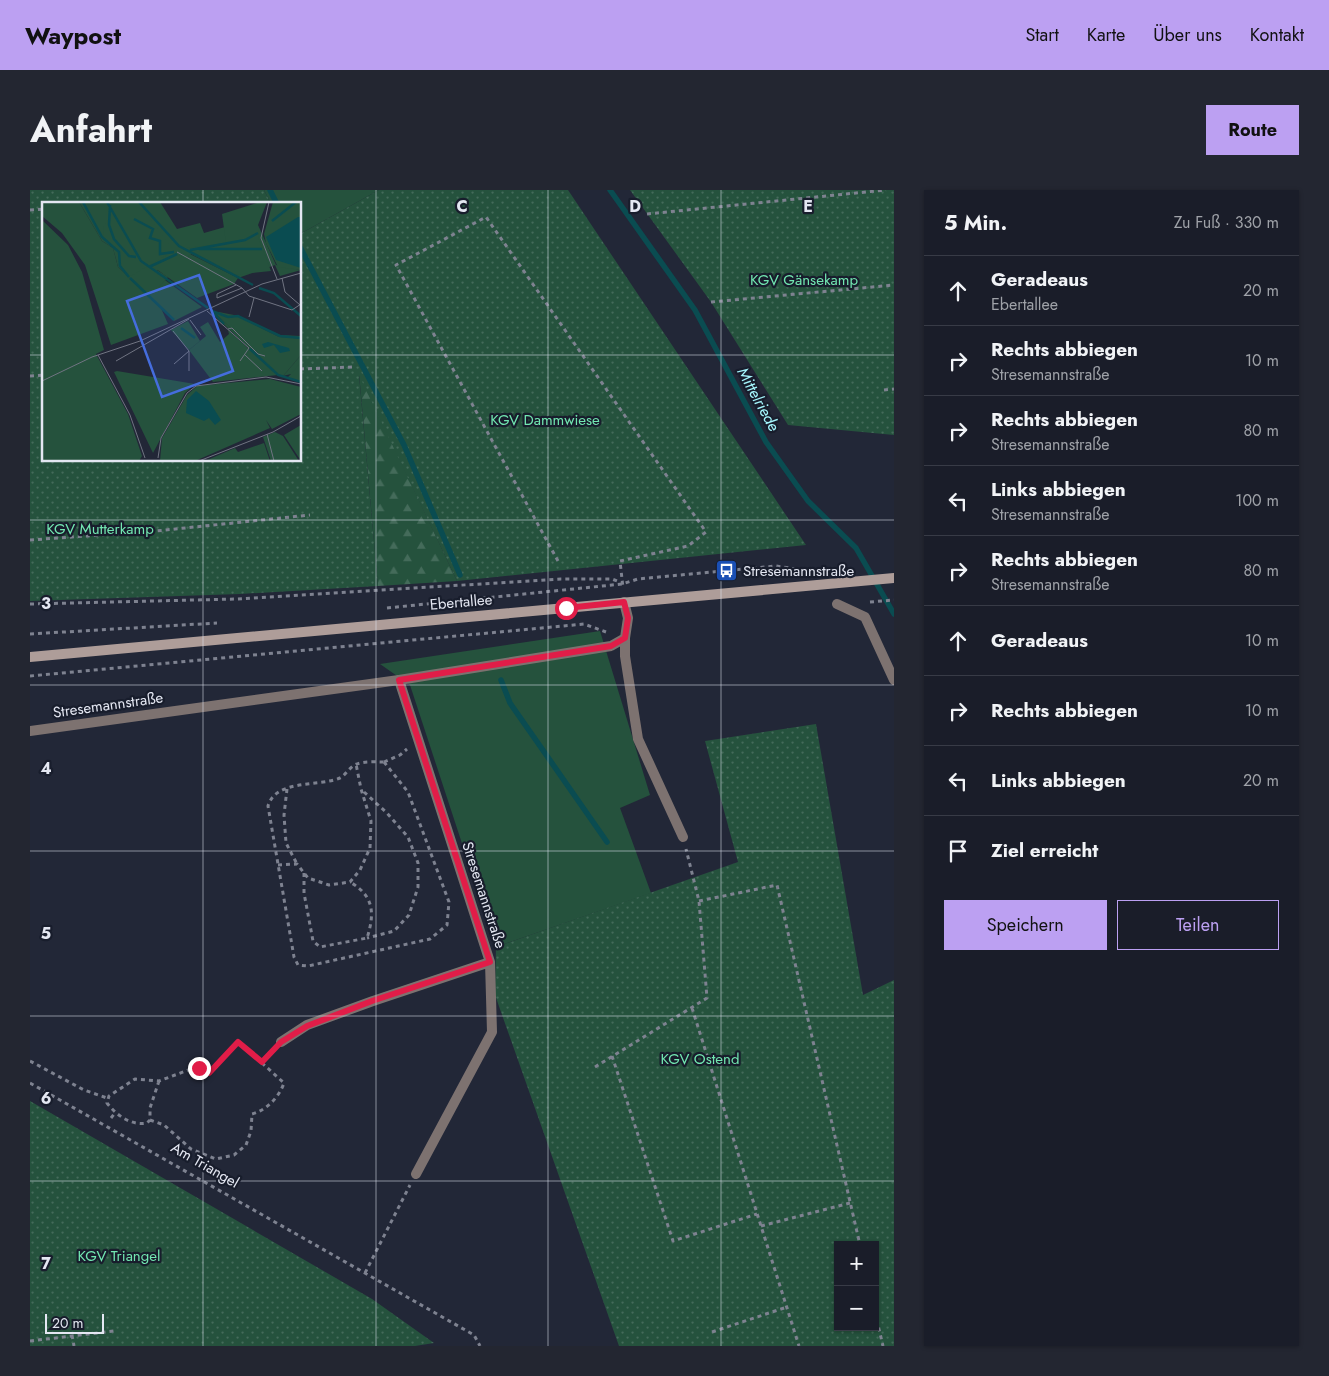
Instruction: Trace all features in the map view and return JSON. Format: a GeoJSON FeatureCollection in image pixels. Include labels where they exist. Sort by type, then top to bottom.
{"type":"FeatureCollection","features":[{"type":"Feature","properties":{"kind":"main road","name":"Ebertallee"},"geometry":{"type":"LineString","coordinates":[[30,657],[893,578]]}},
{"type":"Feature","properties":{"kind":"street"},"geometry":{"type":"LineString","coordinates":[[624,602],[628,618],[625,656],[638,739],[683,836]]}},
{"type":"Feature","properties":{"kind":"street"},"geometry":{"type":"LineString","coordinates":[[837,604],[865,617],[894,680]]}},
{"type":"Feature","properties":{"kind":"street","name":"Stresemannstraße"},"geometry":{"type":"LineString","coordinates":[[30,731],[399,680],[611,646],[625,638]]}},
{"type":"Feature","properties":{"kind":"street","name":"Stresemannstraße"},"geometry":{"type":"LineString","coordinates":[[281,1042],[307,1026],[372,1001],[490,962],[399,680]]}},
{"type":"Feature","properties":{"kind":"street"},"geometry":{"type":"LineString","coordinates":[[416,1174],[492,1032],[490,962]]}},
{"type":"Feature","properties":{"kind":"path"},"geometry":{"type":"LineString","coordinates":[[646,214],[886,190]]}},
{"type":"Feature","properties":{"kind":"path"},"geometry":{"type":"LineString","coordinates":[[558,561],[396,265],[486,217],[706,532],[688,546],[620,560],[624,602]]}},
{"type":"Feature","properties":{"kind":"path"},"geometry":{"type":"LineString","coordinates":[[710,302],[894,285]]}},
{"type":"Feature","properties":{"kind":"path"},"geometry":{"type":"LineString","coordinates":[[301,368],[353,367]]}},
{"type":"Feature","properties":{"kind":"path"},"geometry":{"type":"LineString","coordinates":[[884,390],[894,389]]}},
{"type":"Feature","properties":{"kind":"path"},"geometry":{"type":"LineString","coordinates":[[30,540],[156,531],[310,515]]}},
{"type":"Feature","properties":{"kind":"path"},"geometry":{"type":"LineString","coordinates":[[380,608],[622,584],[638,579],[776,566],[808,571]]}},
{"type":"Feature","properties":{"kind":"path"},"geometry":{"type":"LineString","coordinates":[[30,604],[236,599],[561,579],[612,579],[622,584]]}},
{"type":"Feature","properties":{"kind":"path"},"geometry":{"type":"LineString","coordinates":[[876,602],[894,600]]}},
{"type":"Feature","properties":{"kind":"path"},"geometry":{"type":"LineString","coordinates":[[30,634],[224,623]]}},
{"type":"Feature","properties":{"kind":"path"},"geometry":{"type":"LineString","coordinates":[[30,676],[584,624],[625,638]]}},
{"type":"Feature","properties":{"kind":"path"},"geometry":{"type":"LineString","coordinates":[[384,762],[408,792],[449,902],[447,925],[430,939],[308,966],[298,966],[294,957],[268,806],[271,798],[275,793],[287,788],[341,778],[356,764],[384,762],[400,755],[418,738]]}},
{"type":"Feature","properties":{"kind":"path"},"geometry":{"type":"LineString","coordinates":[[350,882],[360,870],[370,848],[371,821],[361,789],[356,764]]}},
{"type":"Feature","properties":{"kind":"path"},"geometry":{"type":"LineString","coordinates":[[287,788],[284,815],[286,843],[297,864],[308,878],[329,885],[350,882],[361,889],[370,904],[372,922],[367,938]]}},
{"type":"Feature","properties":{"kind":"path"},"geometry":{"type":"LineString","coordinates":[[304,872],[304,893],[313,941],[320,947],[394,931],[409,915],[418,887],[418,863],[408,837],[361,789]]}},
{"type":"Feature","properties":{"kind":"path"},"geometry":{"type":"LineString","coordinates":[[594,1067],[707,998],[699,901],[683,836]]}},
{"type":"Feature","properties":{"kind":"path"},"geometry":{"type":"LineString","coordinates":[[278,865],[297,864]]}},
{"type":"Feature","properties":{"kind":"path"},"geometry":{"type":"LineString","coordinates":[[699,901],[777,885],[859,1241]]}},
{"type":"Feature","properties":{"kind":"path"},"geometry":{"type":"LineString","coordinates":[[692,1008],[799,1346]]}},
{"type":"Feature","properties":{"kind":"path"},"geometry":{"type":"LineString","coordinates":[[107,1098],[134,1079],[159,1082],[191,1069],[199,1068],[209,1073],[238,1042],[284,1082],[271,1103],[260,1112],[252,1114],[251,1131],[246,1145],[234,1155],[216,1159],[191,1149],[164,1125],[150,1120]]}},
{"type":"Feature","properties":{"kind":"path"},"geometry":{"type":"LineString","coordinates":[[262,1062],[281,1042]]}},
{"type":"Feature","properties":{"kind":"path"},"geometry":{"type":"LineString","coordinates":[[612,1056],[673,1241],[757,1214]]}},
{"type":"Feature","properties":{"kind":"path"},"geometry":{"type":"LineString","coordinates":[[30,1060],[84,1090],[107,1098]]}},
{"type":"Feature","properties":{"kind":"path"},"geometry":{"type":"LineString","coordinates":[[150,1120],[150,1108],[159,1082]]}},
{"type":"Feature","properties":{"kind":"path","name":"Am Triangel"},"geometry":{"type":"LineString","coordinates":[[30,1083],[474,1335],[480,1346]]}},
{"type":"Feature","properties":{"kind":"path"},"geometry":{"type":"LineString","coordinates":[[107,1098],[107,1103],[122,1118],[136,1124],[147,1123],[150,1120]]}},
{"type":"Feature","properties":{"kind":"path"},"geometry":{"type":"LineString","coordinates":[[111,1118],[115,1113]]}},
{"type":"Feature","properties":{"kind":"path"},"geometry":{"type":"LineString","coordinates":[[364,1274],[416,1174]]}},
{"type":"Feature","properties":{"kind":"path"},"geometry":{"type":"LineString","coordinates":[[761,1226],[850,1203]]}},
{"type":"Feature","properties":{"kind":"path"},"geometry":{"type":"LineString","coordinates":[[712,1332],[787,1307]]}},
{"type":"Feature","properties":{"kind":"path"},"geometry":{"type":"LineString","coordinates":[[879,1329],[883,1346]]}},
{"type":"Feature","properties":{"kind":"path"},"geometry":{"type":"LineString","coordinates":[[30,1341],[114,1331]]}},
{"type":"Feature","properties":{"kind":"path"},"geometry":{"type":"LineString","coordinates":[[72,1335],[74,1346]]}},
{"type":"Feature","properties":{"kind":"green space","name":"KGV Dammwiese"},"geometry":{"type":"Polygon","coordinates":[[[30,190],[264,190],[270,202],[42,202],[42,461],[301,461],[301,233],[379,190],[568,190],[806,545],[457,581],[359,375],[378,586],[240,594],[30,601],[30,190]]]}},
{"type":"Feature","properties":{"kind":"green space"},"geometry":{"type":"Polygon","coordinates":[[[264,190],[379,190],[301,233],[301,202],[270,202],[264,190]]]}},
{"type":"Feature","properties":{"kind":"green space","name":"KGV Gänsekamp"},"geometry":{"type":"Polygon","coordinates":[[[630,190],[894,190],[894,435],[788,425],[711,302],[630,190]]]}},
{"type":"Feature","properties":{"kind":"green space"},"geometry":{"type":"Polygon","coordinates":[[[359,373],[457,581],[378,586],[359,373]]]}},
{"type":"Feature","properties":{"kind":"green space"},"geometry":{"type":"Polygon","coordinates":[[[600,631],[650,795],[620,808],[651,893],[496,947],[410,685],[380,664],[600,631]]]}},
{"type":"Feature","properties":{"kind":"green space","name":"KGV Ostend"},"geometry":{"type":"Polygon","coordinates":[[[816,724],[863,995],[894,980],[894,1346],[619,1346],[495,995],[496,947],[738,862],[705,741],[816,724]]]}},
{"type":"Feature","properties":{"kind":"green space","name":"KGV Triangel"},"geometry":{"type":"Polygon","coordinates":[[[30,1101],[372,1299],[434,1343],[415,1346],[30,1346],[30,1101]]]}},
{"type":"Feature","properties":{"kind":"waterway"},"geometry":{"type":"LineString","coordinates":[[270,190],[276,202]]}},
{"type":"Feature","properties":{"kind":"waterway","name":"Mittelriede"},"geometry":{"type":"LineString","coordinates":[[610,190],[695,310],[766,442],[808,501],[856,548],[894,614]]}},
{"type":"Feature","properties":{"kind":"waterway"},"geometry":{"type":"LineString","coordinates":[[301,249],[404,445],[460,575]]}},
{"type":"Feature","properties":{"kind":"waterway"},"geometry":{"type":"LineString","coordinates":[[501,680],[510,703],[607,842]]}},
{"type":"Feature","properties":{"kind":"place","name":"Stresemannstraße"},"geometry":{"type":"Point","coordinates":[727,571]}},
{"type":"Feature","properties":{"kind":"route"},"geometry":{"type":"LineString","coordinates":[[199,1068],[209,1073],[238,1042],[262,1062],[281,1042],[307,1026],[372,1001],[490,962],[399,680],[611,646],[625,638],[628,618],[624,602],[566,608]]}},
{"type":"Feature","properties":{"kind":"park label","name":"KGV Mutterkamp"},"geometry":{"type":"Point","coordinates":[100,529]}}]}
